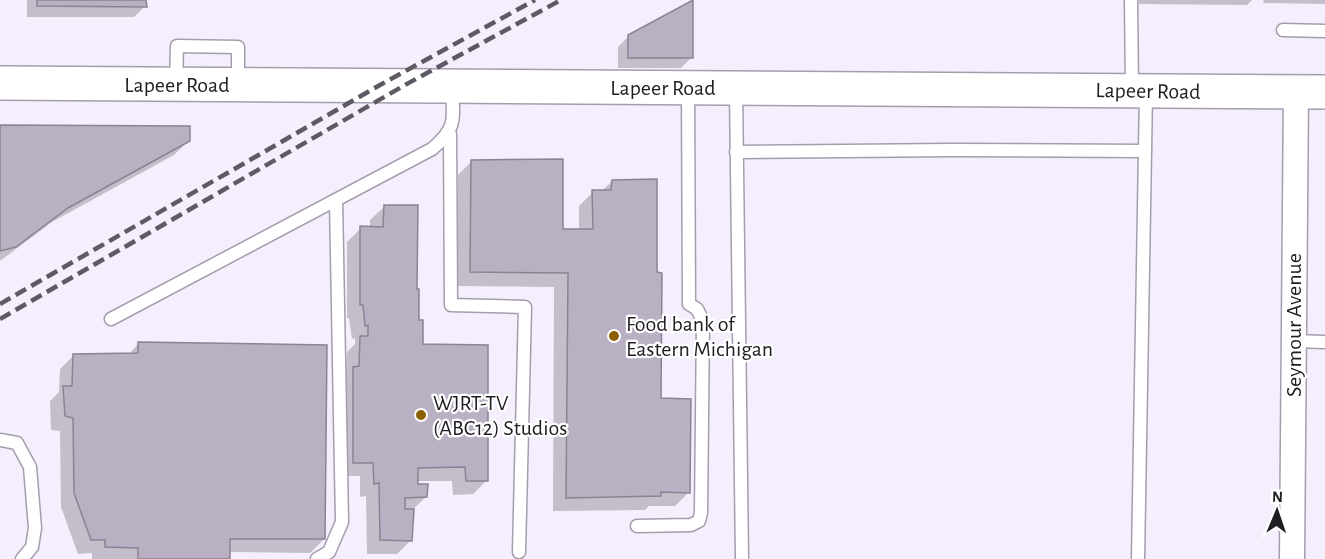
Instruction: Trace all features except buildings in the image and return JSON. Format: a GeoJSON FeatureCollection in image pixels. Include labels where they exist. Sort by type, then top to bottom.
{"type":"FeatureCollection","features":[{"type":"Feature","properties":{"kind":"main road","name":"Lapeer Road"},"geometry":{"type":"LineString","coordinates":[[0,83],[1310,91]]}},
{"type":"Feature","properties":{"kind":"street","name":"Seymour Avenue"},"geometry":{"type":"LineString","coordinates":[[1292,559],[1293,341],[1310,91]]}},
{"type":"Feature","properties":{"kind":"lane"},"geometry":{"type":"LineString","coordinates":[[1131,0],[1145,151],[1138,559]]}},
{"type":"Feature","properties":{"kind":"lane"},"geometry":{"type":"LineString","coordinates":[[1283,30],[1325,31]]}},
{"type":"Feature","properties":{"kind":"lane"},"geometry":{"type":"LineString","coordinates":[[452,86],[450,305],[525,307],[519,552]]}},
{"type":"Feature","properties":{"kind":"lane"},"geometry":{"type":"LineString","coordinates":[[637,526],[690,525],[699,521],[701,513],[703,321],[697,309],[689,303],[688,87]]}},
{"type":"Feature","properties":{"kind":"lane"},"geometry":{"type":"LineString","coordinates":[[736,87],[742,559]]}},
{"type":"Feature","properties":{"kind":"lane"},"geometry":{"type":"LineString","coordinates":[[111,320],[432,149],[450,134]]}},
{"type":"Feature","properties":{"kind":"lane"},"geometry":{"type":"LineString","coordinates":[[736,152],[1145,151]]}},
{"type":"Feature","properties":{"kind":"lane"},"geometry":{"type":"LineString","coordinates":[[317,559],[329,552],[342,522],[336,200]]}},
{"type":"Feature","properties":{"kind":"lane"},"geometry":{"type":"LineString","coordinates":[[1293,341],[1325,342]]}},
{"type":"Feature","properties":{"kind":"lane"},"geometry":{"type":"LineString","coordinates":[[0,440],[17,444],[30,467],[35,528],[32,547],[22,559]]}},
{"type":"Feature","properties":{"kind":"railway"},"geometry":{"type":"LineString","coordinates":[[0,304],[380,85],[535,0]]}},
{"type":"Feature","properties":{"kind":"railway"},"geometry":{"type":"LineString","coordinates":[[0,319],[405,85],[561,0]]}},
{"type":"Feature","properties":{"kind":"place","name":"Food bank of Eastern Michigan"},"geometry":{"type":"Point","coordinates":[614,336]}},
{"type":"Feature","properties":{"kind":"place","name":"WJRT-TV (ABC12) Studios"},"geometry":{"type":"Point","coordinates":[421,415]}}]}
